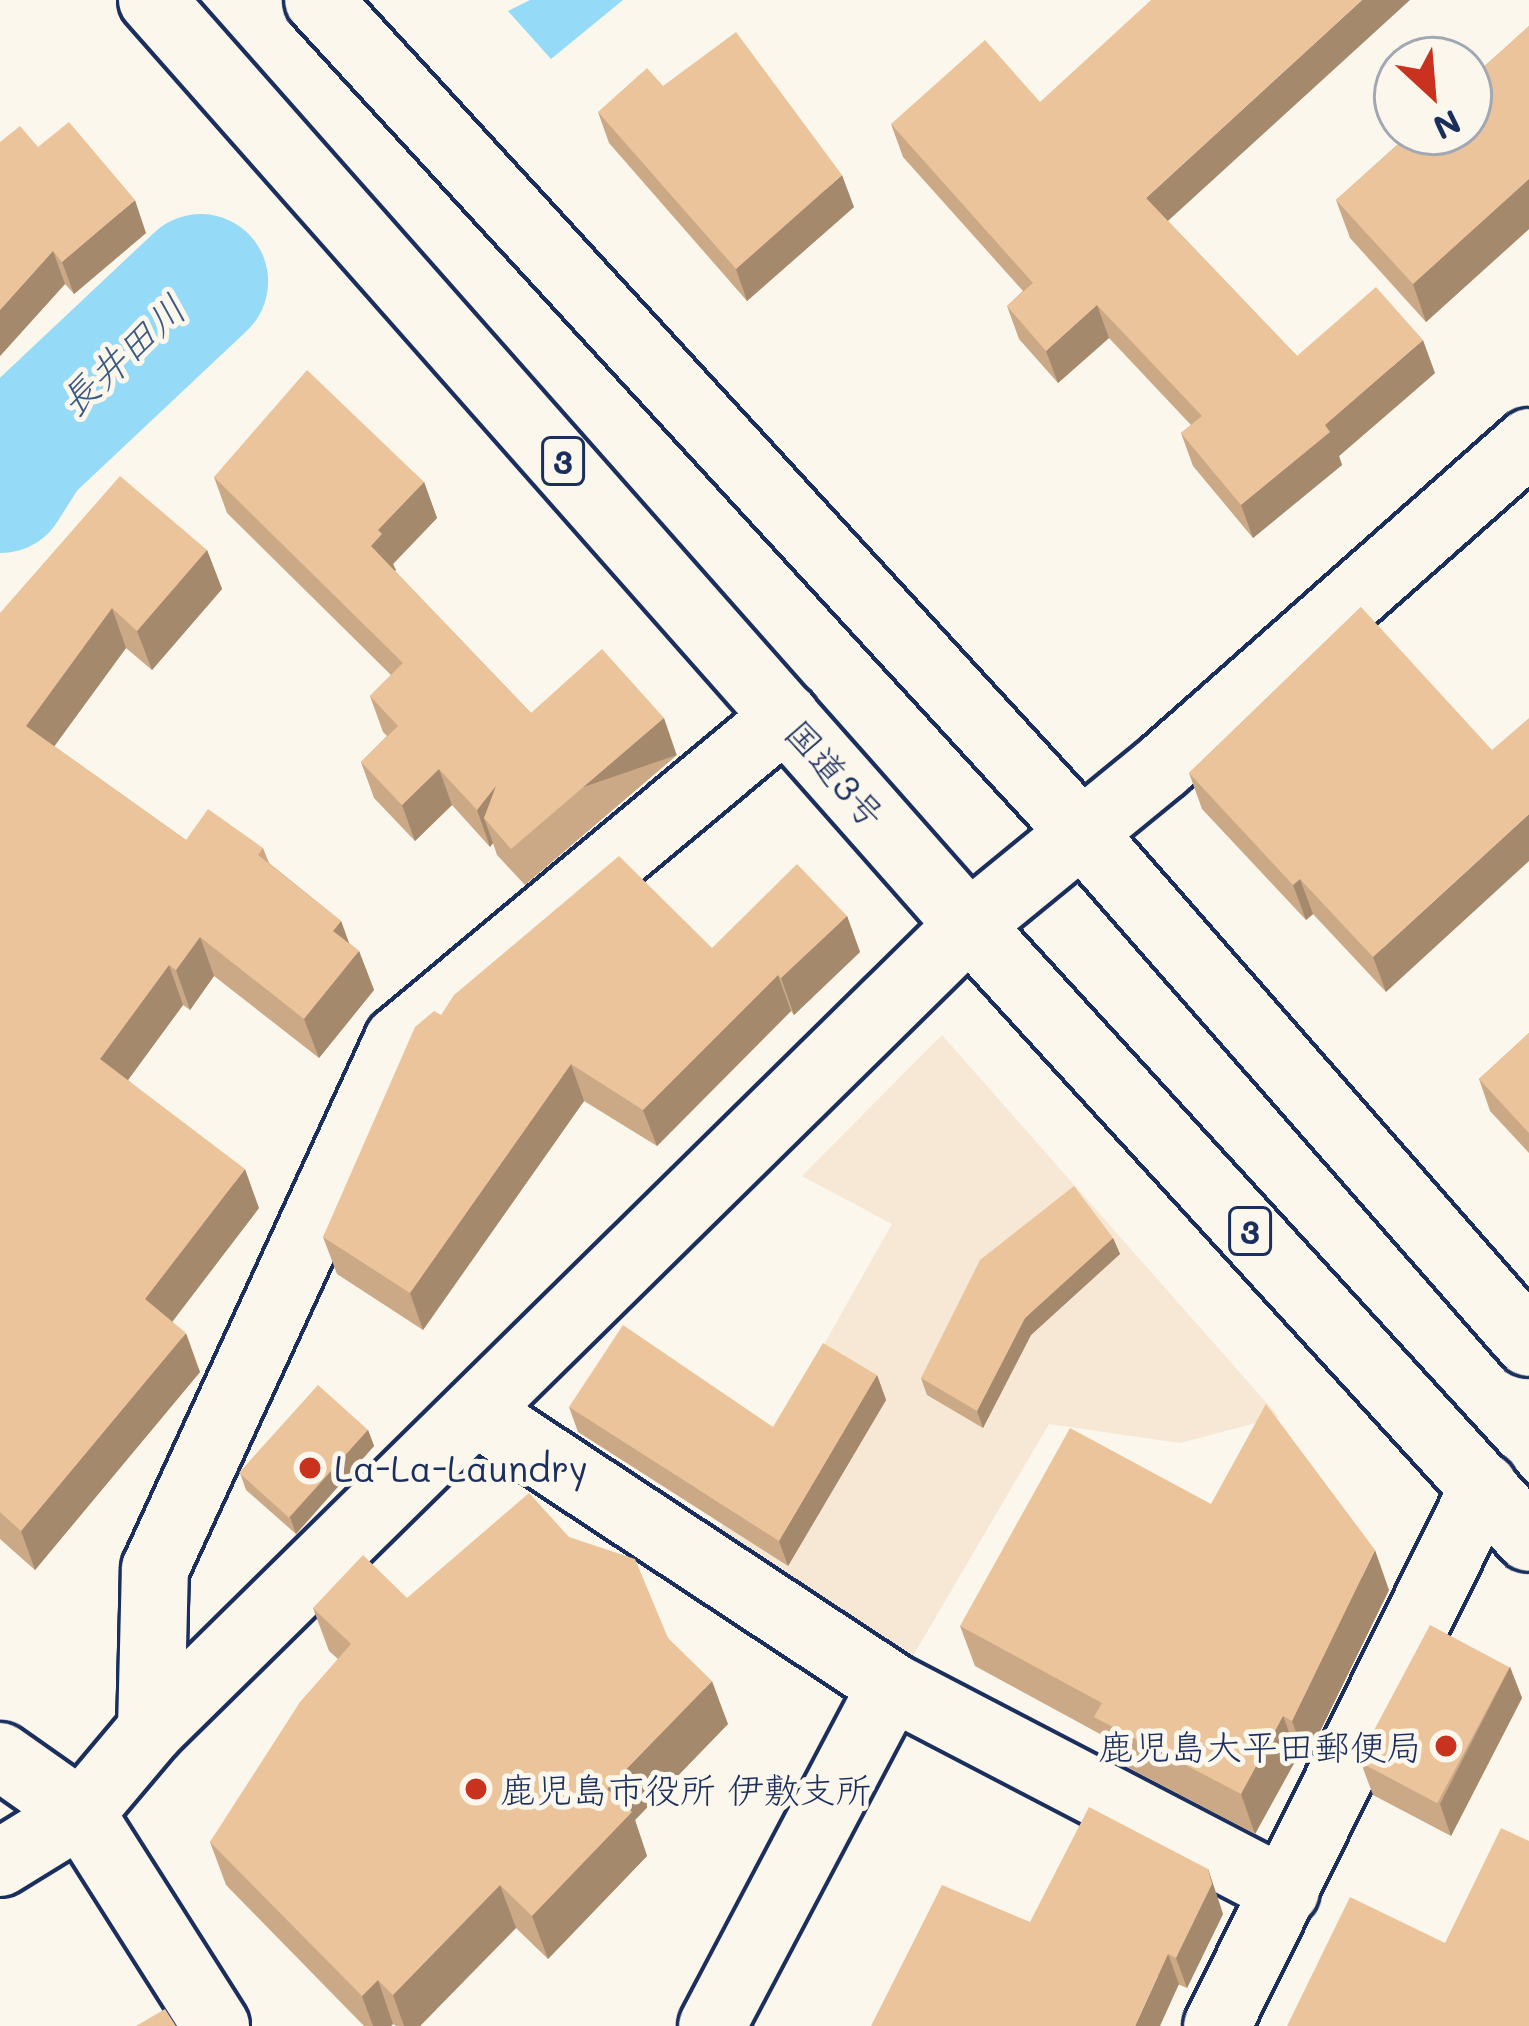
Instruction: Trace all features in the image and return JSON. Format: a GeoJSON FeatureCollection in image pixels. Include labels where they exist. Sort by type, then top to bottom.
{"type":"FeatureCollection","features":[{"type":"Feature","properties":{"kind":"main road","name":"国道3号"},"geometry":{"type":"LineString","coordinates":[[152,0],[970,925],[1529,1538]]}},
{"type":"Feature","properties":{"kind":"main road"},"geometry":{"type":"LineString","coordinates":[[318,0],[1082,833],[1529,1343]]}},
{"type":"Feature","properties":{"kind":"main road"},"geometry":{"type":"LineString","coordinates":[[0,1863],[81,1813],[151,1730],[970,925],[1082,833],[1529,442]]}},
{"type":"Feature","properties":{"kind":"main road"},"geometry":{"type":"LineString","coordinates":[[151,1730],[155,1570],[398,1040],[787,716]]}},
{"type":"Feature","properties":{"kind":"main road"},"geometry":{"type":"LineString","coordinates":[[476,1412],[891,1686],[1286,1892]]}},
{"type":"Feature","properties":{"kind":"main road"},"geometry":{"type":"LineString","coordinates":[[1217,2026],[1484,1486]]}},
{"type":"Feature","properties":{"kind":"main road"},"geometry":{"type":"LineString","coordinates":[[712,2026],[891,1686]]}},
{"type":"Feature","properties":{"kind":"main road"},"geometry":{"type":"LineString","coordinates":[[0,1756],[81,1813],[216,2026]]}},
{"type":"Feature","properties":{"kind":"shaded area"},"geometry":{"type":"Polygon","coordinates":[[[942,1035],[1279,1417],[1180,1443],[1049,1424],[907,1666],[715,1537],[892,1224],[802,1176],[942,1035]]]}},
{"type":"Feature","properties":{"kind":"water"},"geometry":{"type":"Polygon","coordinates":[[[530,0],[623,0],[551,59],[508,11],[530,0]]]}},
{"type":"Feature","properties":{"kind":"building"},"geometry":{"type":"Polygon","coordinates":[[[1151,0],[1362,0],[1146,198],[1297,356],[1376,287],[1423,340],[1325,425],[1330,432],[1241,505],[1181,433],[1202,416],[1097,305],[1046,351],[1007,306],[1033,283],[891,124],[985,40],[1040,102],[1151,0]]]}},
{"type":"Feature","properties":{"kind":"building"},"geometry":{"type":"Polygon","coordinates":[[[1529,26],[1529,179],[1413,284],[1336,200],[1385,156],[1493,156],[1493,59],[1529,26]]]}},
{"type":"Feature","properties":{"kind":"building"},"geometry":{"type":"Polygon","coordinates":[[[736,32],[842,175],[736,269],[598,112],[647,68],[663,86],[736,32]]]}},
{"type":"Feature","properties":{"kind":"building"},"geometry":{"type":"Polygon","coordinates":[[[69,122],[135,200],[62,262],[53,251],[0,310],[0,142],[20,126],[38,147],[69,122]]]}},
{"type":"Feature","properties":{"kind":"building"},"geometry":{"type":"Polygon","coordinates":[[[307,370],[424,482],[378,530],[382,534],[371,546],[531,713],[602,649],[664,718],[511,849],[484,818],[496,786],[477,810],[439,769],[402,805],[361,762],[398,726],[370,696],[403,663],[214,477],[307,370]]]}},
{"type":"Feature","properties":{"kind":"building"},"geometry":{"type":"Polygon","coordinates":[[[120,476],[207,550],[137,631],[112,608],[26,726],[186,840],[208,809],[263,848],[258,855],[341,921],[333,931],[359,951],[304,1019],[200,937],[176,970],[169,965],[100,1059],[245,1169],[145,1299],[186,1333],[21,1531],[0,1512],[0,613],[120,476]]]}},
{"type":"Feature","properties":{"kind":"building"},"geometry":{"type":"Polygon","coordinates":[[[1361,607],[1492,750],[1529,718],[1529,814],[1373,957],[1300,879],[1293,885],[1189,773],[1361,607]]]}},
{"type":"Feature","properties":{"kind":"building"},"geometry":{"type":"Polygon","coordinates":[[[619,856],[712,948],[797,864],[847,916],[781,978],[778,975],[643,1110],[571,1064],[410,1293],[323,1237],[415,1027],[434,1011],[441,1015],[454,995],[619,856]]]}},
{"type":"Feature","properties":{"kind":"building"},"geometry":{"type":"Polygon","coordinates":[[[1529,1033],[1529,1133],[1479,1079],[1529,1033]]]}},
{"type":"Feature","properties":{"kind":"building"},"geometry":{"type":"Polygon","coordinates":[[[1074,1186],[1113,1238],[1025,1318],[977,1411],[921,1378],[980,1260],[1074,1186]]]}},
{"type":"Feature","properties":{"kind":"building"},"geometry":{"type":"Polygon","coordinates":[[[623,1325],[773,1427],[823,1343],[877,1375],[779,1541],[569,1407],[623,1325]]]}},
{"type":"Feature","properties":{"kind":"building","name":"La-La-Laundry"},"geometry":{"type":"Polygon","coordinates":[[[318,1385],[368,1430],[289,1518],[239,1473],[318,1385]]]}},
{"type":"Feature","properties":{"kind":"building"},"geometry":{"type":"Polygon","coordinates":[[[1266,1404],[1375,1550],[1292,1721],[1283,1716],[1241,1794],[1094,1717],[1102,1703],[960,1626],[1070,1428],[1211,1504],[1266,1404]]]}},
{"type":"Feature","properties":{"kind":"building","name":"鹿児島市役所 伊敷支所"},"geometry":{"type":"Polygon","coordinates":[[[529,1493],[569,1537],[635,1559],[668,1638],[712,1681],[607,1789],[632,1812],[532,1916],[500,1885],[393,1995],[378,1980],[362,1996],[210,1842],[300,1702],[351,1644],[313,1608],[363,1555],[407,1598],[529,1493]]]}},
{"type":"Feature","properties":{"kind":"building","name":"鹿児島大平田郵便局"},"geometry":{"type":"Polygon","coordinates":[[[1430,1625],[1509,1667],[1437,1803],[1358,1761],[1430,1625]]]}},
{"type":"Feature","properties":{"kind":"building"},"geometry":{"type":"Polygon","coordinates":[[[1089,1807],[1208,1869],[1212,1884],[1176,1958],[1168,1954],[1135,2026],[871,2026],[942,1885],[1030,1922],[1089,1807]]]}},
{"type":"Feature","properties":{"kind":"building"},"geometry":{"type":"Polygon","coordinates":[[[1501,1828],[1529,1841],[1529,2026],[1287,2026],[1350,1897],[1445,1943],[1501,1828]]]}},
{"type":"Feature","properties":{"kind":"building"},"geometry":{"type":"Polygon","coordinates":[[[165,2009],[176,2026],[136,2026],[165,2009]]]}},
{"type":"Feature","properties":{"kind":"waterway","name":"長井田川"},"geometry":{"type":"LineString","coordinates":[[0,485],[24,447],[200,281]]}},
{"type":"Feature","properties":{"kind":"place","name":"La-La-Laundry"},"geometry":{"type":"Point","coordinates":[310,1468]}},
{"type":"Feature","properties":{"kind":"place","name":"鹿児島大平田郵便局"},"geometry":{"type":"Point","coordinates":[1446,1746]}},
{"type":"Feature","properties":{"kind":"place","name":"鹿児島市役所 伊敷支所"},"geometry":{"type":"Point","coordinates":[476,1789]}}]}
